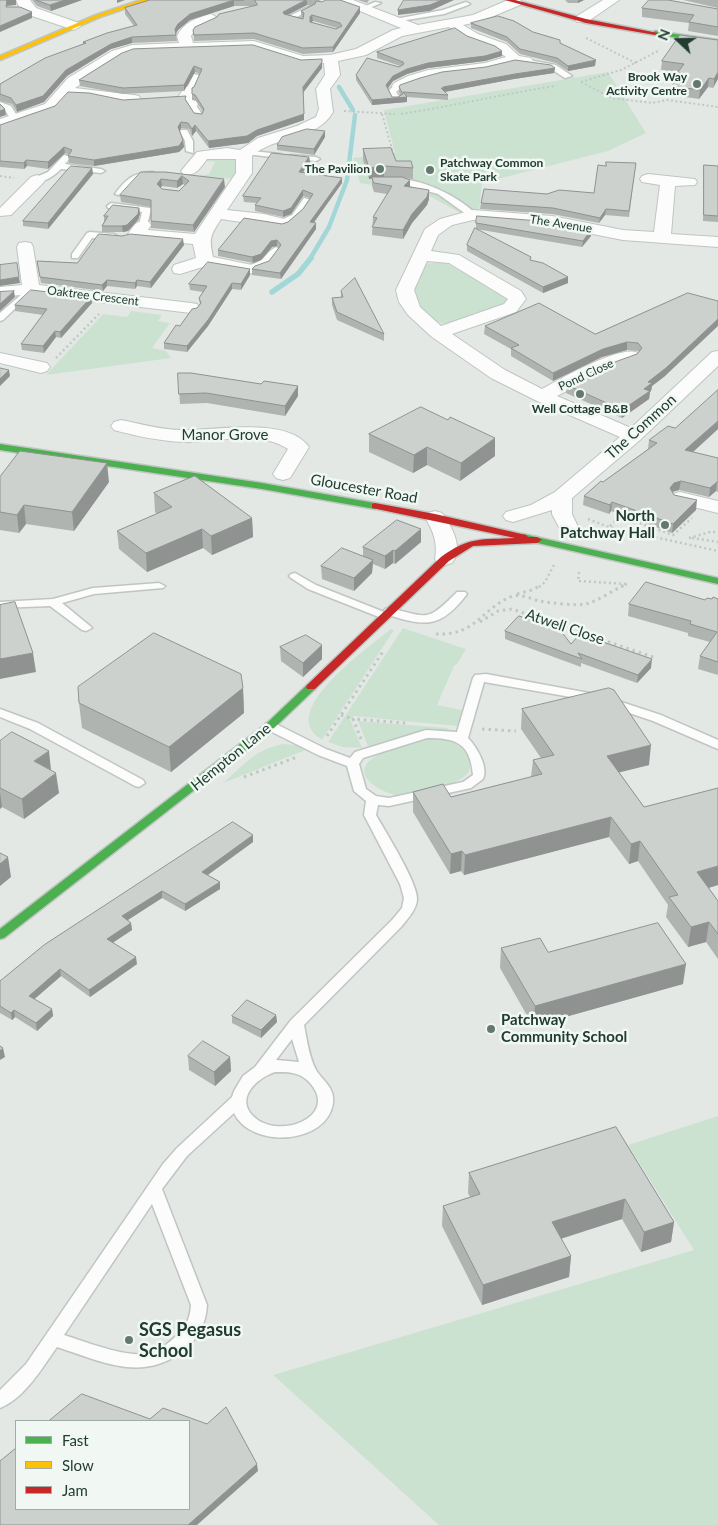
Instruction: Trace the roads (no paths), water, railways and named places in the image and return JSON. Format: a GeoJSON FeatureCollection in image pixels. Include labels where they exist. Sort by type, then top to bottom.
{"type":"FeatureCollection","features":[{"type":"Feature","properties":{"kind":"street"},"geometry":{"type":"LineString","coordinates":[[0,58],[74,26],[146,0]]}},
{"type":"Feature","properties":{"kind":"street"},"geometry":{"type":"LineString","coordinates":[[339,0],[371,5],[394,20],[415,29]]}},
{"type":"Feature","properties":{"kind":"street"},"geometry":{"type":"LineString","coordinates":[[582,19],[612,0]]}},
{"type":"Feature","properties":{"kind":"street"},"geometry":{"type":"LineString","coordinates":[[0,124],[50,107],[73,81],[117,54],[132,49],[254,45],[302,60],[330,59],[361,52],[387,38],[415,29],[453,24],[477,18],[512,1],[582,19],[653,33],[718,42]]}},
{"type":"Feature","properties":{"kind":"street"},"geometry":{"type":"LineString","coordinates":[[24,6],[74,26]]}},
{"type":"Feature","properties":{"kind":"street"},"geometry":{"type":"LineString","coordinates":[[172,25],[188,28],[215,17]]}},
{"type":"Feature","properties":{"kind":"street"},"geometry":{"type":"LineString","coordinates":[[453,24],[474,37],[505,49],[520,60]]}},
{"type":"Feature","properties":{"kind":"street"},"geometry":{"type":"LineString","coordinates":[[187,46],[184,36],[188,28]]}},
{"type":"Feature","properties":{"kind":"street"},"geometry":{"type":"LineString","coordinates":[[205,261],[201,240],[203,234],[244,173],[245,153],[252,146],[262,141],[308,128],[324,117],[327,110],[322,94],[323,87],[333,76],[334,71],[330,59]]}},
{"type":"Feature","properties":{"kind":"street"},"geometry":{"type":"LineString","coordinates":[[398,93],[414,77],[440,70],[497,65],[520,60]]}},
{"type":"Feature","properties":{"kind":"street"},"geometry":{"type":"LineString","coordinates":[[398,69],[414,77]]}},
{"type":"Feature","properties":{"kind":"street"},"geometry":{"type":"LineString","coordinates":[[65,91],[90,93],[123,100],[150,99]]}},
{"type":"Feature","properties":{"kind":"street"},"geometry":{"type":"LineString","coordinates":[[167,98],[191,102]]}},
{"type":"Feature","properties":{"kind":"street"},"geometry":{"type":"LineString","coordinates":[[187,176],[196,153],[245,153]]}},
{"type":"Feature","properties":{"kind":"street"},"geometry":{"type":"LineString","coordinates":[[648,179],[689,182]]}},
{"type":"Feature","properties":{"kind":"street"},"geometry":{"type":"LineString","coordinates":[[5,212],[37,180]]}},
{"type":"Feature","properties":{"kind":"street"},"geometry":{"type":"LineString","coordinates":[[662,238],[668,180]]}},
{"type":"Feature","properties":{"kind":"street"},"geometry":{"type":"LineString","coordinates":[[0,192],[22,195]]}},
{"type":"Feature","properties":{"kind":"street"},"geometry":{"type":"LineString","coordinates":[[216,214],[266,214],[282,224]]}},
{"type":"Feature","properties":{"kind":"street","name":"The Avenue"},"geometry":{"type":"LineString","coordinates":[[633,436],[542,396],[498,374],[438,333],[414,311],[406,296],[406,290],[431,232],[446,222],[473,215],[552,221],[609,233],[718,242]]}},
{"type":"Feature","properties":{"kind":"street"},"geometry":{"type":"LineString","coordinates":[[133,233],[201,240]]}},
{"type":"Feature","properties":{"kind":"street","name":"Oaktree Crescent"},"geometry":{"type":"LineString","coordinates":[[25,247],[31,289]]}},
{"type":"Feature","properties":{"kind":"street"},"geometry":{"type":"LineString","coordinates":[[422,255],[453,259],[515,295],[517,299],[510,308],[438,333]]}},
{"type":"Feature","properties":{"kind":"street"},"geometry":{"type":"LineString","coordinates":[[180,268],[205,261],[246,269]]}},
{"type":"Feature","properties":{"kind":"street","name":"Oaktree Crescent"},"geometry":{"type":"LineString","coordinates":[[0,292],[31,289],[112,298],[161,297],[191,308]]}},
{"type":"Feature","properties":{"kind":"street","name":"Pond Close"},"geometry":{"type":"LineString","coordinates":[[542,396],[594,369],[630,356]]}},
{"type":"Feature","properties":{"kind":"street"},"geometry":{"type":"LineString","coordinates":[[0,358],[41,366]]}},
{"type":"Feature","properties":{"kind":"street","name":"The Common"},"geometry":{"type":"LineString","coordinates":[[508,515],[538,508],[562,496],[633,436],[716,361]]}},
{"type":"Feature","properties":{"kind":"street"},"geometry":{"type":"LineString","coordinates":[[146,431],[159,414]]}},
{"type":"Feature","properties":{"kind":"street","name":"Manor Grove"},"geometry":{"type":"LineString","coordinates":[[121,426],[184,436],[252,434],[274,435],[287,438],[299,447],[283,474]]}},
{"type":"Feature","properties":{"kind":"street","name":"Gloucester Road"},"geometry":{"type":"LineString","coordinates":[[0,447],[262,486],[435,517],[718,581]]}},
{"type":"Feature","properties":{"kind":"street"},"geometry":{"type":"LineString","coordinates":[[562,496],[562,514],[572,526]]}},
{"type":"Feature","properties":{"kind":"street"},"geometry":{"type":"LineString","coordinates":[[680,498],[708,509]]}},
{"type":"Feature","properties":{"kind":"street"},"geometry":{"type":"LineString","coordinates":[[508,515],[540,522]]}},
{"type":"Feature","properties":{"kind":"street"},"geometry":{"type":"LineString","coordinates":[[435,517],[444,532],[448,546],[445,559]]}},
{"type":"Feature","properties":{"kind":"street","name":"Hempton Lane"},"geometry":{"type":"LineString","coordinates":[[0,934],[270,726],[445,559],[460,548],[471,543],[537,540]]}},
{"type":"Feature","properties":{"kind":"lane"},"geometry":{"type":"LineString","coordinates":[[394,20],[467,7]]}},
{"type":"Feature","properties":{"kind":"lane"},"geometry":{"type":"LineString","coordinates":[[299,21],[289,18],[310,8]]}},
{"type":"Feature","properties":{"kind":"lane"},"geometry":{"type":"LineString","coordinates":[[520,60],[553,67],[568,76]]}},
{"type":"Feature","properties":{"kind":"lane"},"geometry":{"type":"LineString","coordinates":[[191,102],[197,76]]}},
{"type":"Feature","properties":{"kind":"lane"},"geometry":{"type":"LineString","coordinates":[[0,104],[8,108],[8,111],[15,118]]}},
{"type":"Feature","properties":{"kind":"lane"},"geometry":{"type":"LineString","coordinates":[[184,132],[196,153]]}},
{"type":"Feature","properties":{"kind":"lane"},"geometry":{"type":"LineString","coordinates":[[245,153],[316,160]]}},
{"type":"Feature","properties":{"kind":"lane"},"geometry":{"type":"LineString","coordinates":[[37,180],[51,174],[66,157]]}},
{"type":"Feature","properties":{"kind":"lane"},"geometry":{"type":"LineString","coordinates":[[58,166],[101,171]]}},
{"type":"Feature","properties":{"kind":"lane"},"geometry":{"type":"LineString","coordinates":[[119,194],[132,178],[140,174],[160,174]]}},
{"type":"Feature","properties":{"kind":"lane"},"geometry":{"type":"LineString","coordinates":[[383,182],[402,182],[441,192],[473,215]]}},
{"type":"Feature","properties":{"kind":"lane"},"geometry":{"type":"LineString","coordinates":[[282,224],[295,217],[307,200]]}},
{"type":"Feature","properties":{"kind":"lane"},"geometry":{"type":"LineString","coordinates":[[75,256],[90,236],[133,233],[147,210],[112,206]]}},
{"type":"Feature","properties":{"kind":"lane"},"geometry":{"type":"LineString","coordinates":[[246,269],[265,264],[276,250]]}},
{"type":"Feature","properties":{"kind":"lane"},"geometry":{"type":"LineString","coordinates":[[0,318],[31,289]]}},
{"type":"Feature","properties":{"kind":"lane"},"geometry":{"type":"LineString","coordinates":[[295,576],[312,587],[386,614],[427,622],[437,618],[461,594]]}},
{"type":"Feature","properties":{"kind":"lane"},"geometry":{"type":"LineString","coordinates":[[0,605],[52,602],[93,591],[159,586]]}},
{"type":"Feature","properties":{"kind":"lane"},"geometry":{"type":"LineString","coordinates":[[52,602],[86,628]]}},
{"type":"Feature","properties":{"kind":"lane"},"geometry":{"type":"LineString","coordinates":[[462,738],[479,678],[486,678],[596,698],[657,718],[718,745]]}},
{"type":"Feature","properties":{"kind":"lane"},"geometry":{"type":"LineString","coordinates":[[0,713],[34,726],[139,783]]}},
{"type":"Feature","properties":{"kind":"lane"},"geometry":{"type":"LineString","coordinates":[[270,726],[322,752],[353,764]]}},
{"type":"Feature","properties":{"kind":"lane"},"geometry":{"type":"LineString","coordinates":[[426,734],[449,734],[462,738],[469,744],[479,769],[479,776],[467,785],[389,802],[373,800],[360,791],[353,764],[359,755],[426,734]]}},
{"type":"Feature","properties":{"kind":"lane"},"geometry":{"type":"LineString","coordinates":[[0,1400],[22,1381],[154,1187],[182,1152],[238,1101],[244,1083],[262,1070],[296,1024],[408,910],[411,898],[407,884],[370,816],[373,800]]}},
{"type":"Feature","properties":{"kind":"lane"},"geometry":{"type":"LineString","coordinates":[[296,1024],[310,1073]]}},
{"type":"Feature","properties":{"kind":"lane"},"geometry":{"type":"LineString","coordinates":[[238,1101],[244,1118],[257,1128],[279,1134],[300,1130],[320,1116],[326,1100],[322,1084],[310,1073],[293,1066],[278,1066],[262,1070]]}},
{"type":"Feature","properties":{"kind":"lane"},"geometry":{"type":"LineString","coordinates":[[52,1338],[127,1359],[146,1361],[165,1354],[187,1338],[199,1316],[199,1305],[154,1187]]}},
{"type":"Feature","properties":{"kind":"waterway"},"geometry":{"type":"LineString","coordinates":[[339,87],[353,110]]}},
{"type":"Feature","properties":{"kind":"waterway"},"geometry":{"type":"LineString","coordinates":[[310,259],[329,227],[347,180],[355,115]]}},
{"type":"Feature","properties":{"kind":"waterway"},"geometry":{"type":"LineString","coordinates":[[272,292],[298,274],[311,258]]}},
{"type":"Feature","properties":{"kind":"place","name":"Brook Way Activity Centre"},"geometry":{"type":"Point","coordinates":[697,84]}},
{"type":"Feature","properties":{"kind":"place","name":"The Pavilion"},"geometry":{"type":"Point","coordinates":[380,169]}},
{"type":"Feature","properties":{"kind":"place","name":"Patchway Common Skate Park"},"geometry":{"type":"Point","coordinates":[430,170]}},
{"type":"Feature","properties":{"kind":"place","name":"Well Cottage B&B"},"geometry":{"type":"Point","coordinates":[580,394]}},
{"type":"Feature","properties":{"kind":"place","name":"North Patchway Hall"},"geometry":{"type":"Point","coordinates":[665,525]}},
{"type":"Feature","properties":{"kind":"place","name":"Patchway Community School"},"geometry":{"type":"Point","coordinates":[491,1029]}},
{"type":"Feature","properties":{"kind":"place","name":"SGS Pegasus School"},"geometry":{"type":"Point","coordinates":[129,1340]}}]}
